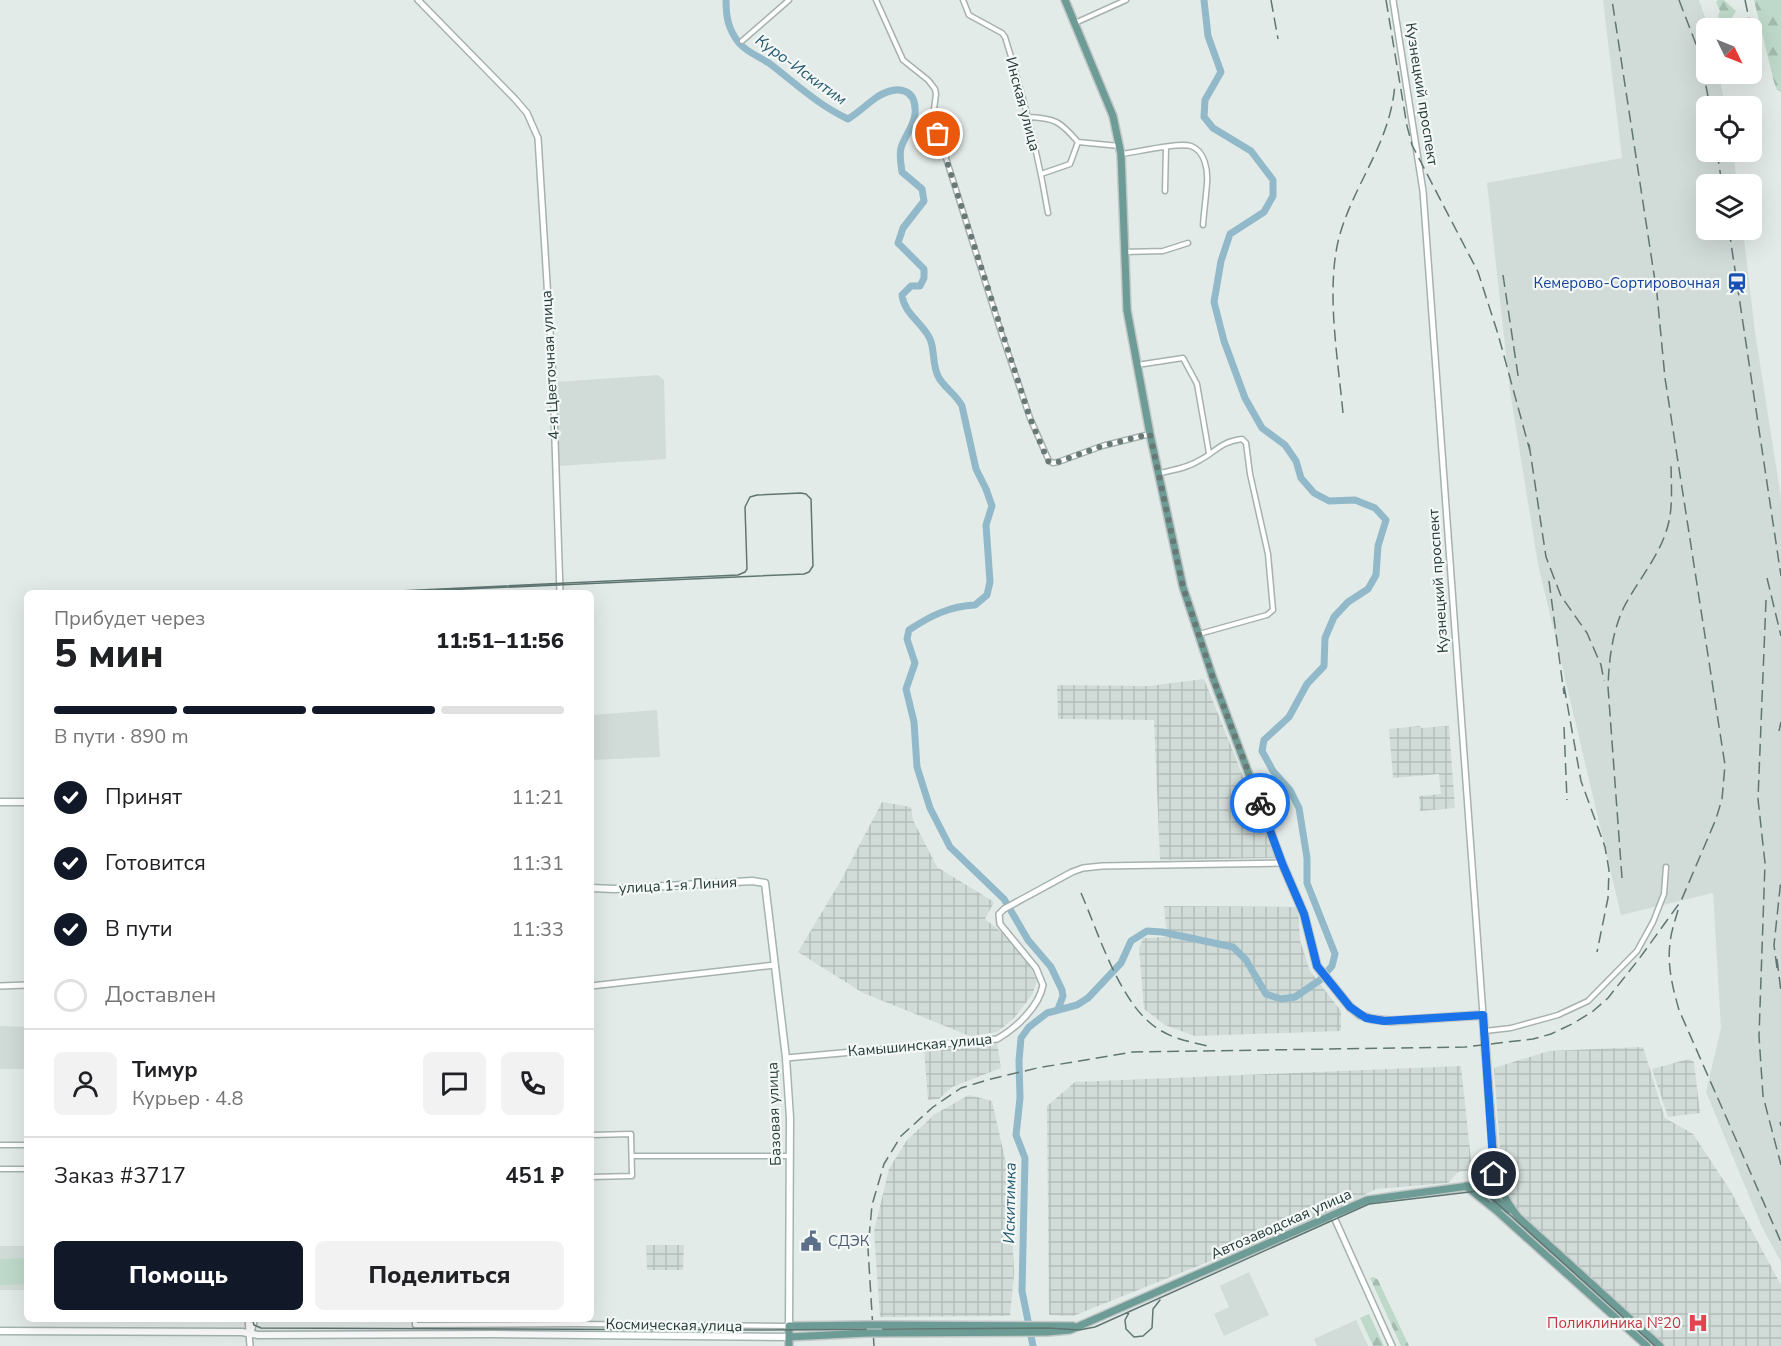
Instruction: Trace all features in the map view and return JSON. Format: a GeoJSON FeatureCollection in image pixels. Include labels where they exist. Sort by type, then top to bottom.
{"type":"FeatureCollection","features":[{"type":"Feature","properties":{"kind":"main road"},"geometry":{"type":"LineString","coordinates":[[1065,0],[1113,116],[1121,150],[1127,310],[1150,434],[1183,587],[1282,863],[1304,914],[1317,966],[1350,1007],[1360,1015],[1372,1019],[1390,1021],[1483,1015]]}},
{"type":"Feature","properties":{"kind":"main road"},"geometry":{"type":"LineString","coordinates":[[0,802],[24,802]]}},
{"type":"Feature","properties":{"kind":"main road","name":"улица 1-я Линия"},"geometry":{"type":"LineString","coordinates":[[594,888],[752,881],[765,883]]}},
{"type":"Feature","properties":{"kind":"main road","name":"Базовая улица"},"geometry":{"type":"LineString","coordinates":[[765,883],[786,1058],[790,1156],[789,1346]]}},
{"type":"Feature","properties":{"kind":"main road","name":"Кузнецкий проспект"},"geometry":{"type":"LineString","coordinates":[[1483,1015],[1495,1198],[1498,1212]]}},
{"type":"Feature","properties":{"kind":"main road","name":"Кузнецкий проспект"},"geometry":{"type":"LineString","coordinates":[[1495,1173],[1501,1192],[1518,1217],[1660,1346]]}},
{"type":"Feature","properties":{"kind":"main road","name":"Автозаводская улица"},"geometry":{"type":"LineString","coordinates":[[867,1329],[882,1325],[1048,1329],[1084,1324],[1367,1200],[1468,1186],[1484,1182],[1495,1173]]}},
{"type":"Feature","properties":{"kind":"main road"},"geometry":{"type":"LineString","coordinates":[[1468,1186],[1480,1188],[1518,1217]]}},
{"type":"Feature","properties":{"kind":"main road"},"geometry":{"type":"LineString","coordinates":[[1468,1186],[1647,1346]]}},
{"type":"Feature","properties":{"kind":"main road","name":"Автозаводская улица"},"geometry":{"type":"LineString","coordinates":[[789,1326],[867,1329],[882,1333],[1004,1329]]}},
{"type":"Feature","properties":{"kind":"main road"},"geometry":{"type":"LineString","coordinates":[[789,1337],[867,1329]]}},
{"type":"Feature","properties":{"kind":"main road","name":"Космическая улица"},"geometry":{"type":"LineString","coordinates":[[0,1332],[789,1337]]}},
{"type":"Feature","properties":{"kind":"street","name":"4-я Цветочная улица"},"geometry":{"type":"LineString","coordinates":[[418,0],[522,106],[538,138],[552,370],[560,590]]}},
{"type":"Feature","properties":{"kind":"street"},"geometry":{"type":"LineString","coordinates":[[742,41],[789,0]]}},
{"type":"Feature","properties":{"kind":"street"},"geometry":{"type":"LineString","coordinates":[[876,0],[903,60],[928,80],[934,88],[936,94],[933,117],[1030,418],[1048,461],[1058,462],[1102,446],[1150,434]]}},
{"type":"Feature","properties":{"kind":"street","name":"Инская улица"},"geometry":{"type":"LineString","coordinates":[[963,0],[969,15],[1002,33],[1005,37],[1041,174],[1048,213]]}},
{"type":"Feature","properties":{"kind":"street"},"geometry":{"type":"LineString","coordinates":[[1075,23],[1126,0]]}},
{"type":"Feature","properties":{"kind":"street","name":"Кузнецкий проспект"},"geometry":{"type":"LineString","coordinates":[[1393,0],[1423,191],[1483,1015]]}},
{"type":"Feature","properties":{"kind":"street"},"geometry":{"type":"LineString","coordinates":[[1027,117],[1055,119],[1078,142],[1121,150],[1190,146],[1200,152],[1206,165],[1207,183],[1203,225]]}},
{"type":"Feature","properties":{"kind":"street"},"geometry":{"type":"LineString","coordinates":[[1041,174],[1070,164],[1078,142]]}},
{"type":"Feature","properties":{"kind":"street"},"geometry":{"type":"LineString","coordinates":[[1165,191],[1166,147]]}},
{"type":"Feature","properties":{"kind":"street"},"geometry":{"type":"LineString","coordinates":[[1125,252],[1163,251],[1188,243]]}},
{"type":"Feature","properties":{"kind":"street"},"geometry":{"type":"LineString","coordinates":[[1137,365],[1184,358],[1199,392],[1209,453]]}},
{"type":"Feature","properties":{"kind":"street"},"geometry":{"type":"LineString","coordinates":[[1160,472],[1185,467],[1202,460],[1221,445],[1236,440],[1246,443],[1250,474],[1268,554],[1273,610],[1267,615],[1198,634]]}},
{"type":"Feature","properties":{"kind":"street","name":"Камышинская улица"},"geometry":{"type":"LineString","coordinates":[[786,1058],[997,1039],[1011,1031],[1037,1000],[1042,985],[1036,968],[1000,924],[998,918],[1004,909],[1072,872],[1083,868],[1282,863]]}},
{"type":"Feature","properties":{"kind":"street"},"geometry":{"type":"LineString","coordinates":[[1485,1031],[1511,1029],[1549,1018],[1588,1001],[1637,951],[1653,922],[1664,894],[1666,867]]}},
{"type":"Feature","properties":{"kind":"street"},"geometry":{"type":"LineString","coordinates":[[594,986],[775,965]]}},
{"type":"Feature","properties":{"kind":"street"},"geometry":{"type":"LineString","coordinates":[[0,986],[24,986]]}},
{"type":"Feature","properties":{"kind":"street"},"geometry":{"type":"LineString","coordinates":[[594,1135],[631,1134],[632,1156],[632,1176],[594,1177]]}},
{"type":"Feature","properties":{"kind":"street"},"geometry":{"type":"LineString","coordinates":[[0,1145],[24,1145]]}},
{"type":"Feature","properties":{"kind":"street"},"geometry":{"type":"LineString","coordinates":[[632,1156],[790,1156]]}},
{"type":"Feature","properties":{"kind":"street"},"geometry":{"type":"LineString","coordinates":[[0,1169],[24,1169]]}},
{"type":"Feature","properties":{"kind":"street"},"geometry":{"type":"LineString","coordinates":[[1333,1215],[1392,1346]]}},
{"type":"Feature","properties":{"kind":"street","name":"Космическая улица"},"geometry":{"type":"LineString","coordinates":[[594,1321],[789,1326]]}},
{"type":"Feature","properties":{"kind":"street"},"geometry":{"type":"LineString","coordinates":[[248,1322],[250,1346]]}},
{"type":"Feature","properties":{"kind":"street"},"geometry":{"type":"LineString","coordinates":[[250,1334],[254,1322]]}},
{"type":"Feature","properties":{"kind":"street","name":"Космическая улица"},"geometry":{"type":"LineString","coordinates":[[415,1322],[415,1325],[534,1322]]}},
{"type":"Feature","properties":{"kind":"shaded area"},"geometry":{"type":"Polygon","coordinates":[[[1603,0],[1699,0],[1705,18],[1696,18],[1696,84],[1721,84],[1723,96],[1696,96],[1696,162],[1734,162],[1736,174],[1696,174],[1696,240],[1744,240],[1755,332],[1781,498],[1781,1262],[1762,1227],[1706,1092],[1721,1028],[1713,893],[1621,915],[1538,564],[1510,391],[1487,183],[1622,158],[1603,0]]]}},
{"type":"Feature","properties":{"kind":"shaded area"},"geometry":{"type":"Polygon","coordinates":[[[658,375],[664,380],[666,459],[559,466],[556,382],[658,375]]]}},
{"type":"Feature","properties":{"kind":"shaded area"},"geometry":{"type":"Polygon","coordinates":[[[1204,679],[1276,858],[1160,860],[1154,720],[1058,719],[1057,685],[1149,686],[1204,679]]]}},
{"type":"Feature","properties":{"kind":"shaded area"},"geometry":{"type":"Polygon","coordinates":[[[657,710],[660,757],[594,760],[594,715],[657,710]]]}},
{"type":"Feature","properties":{"kind":"shaded area"},"geometry":{"type":"Polygon","coordinates":[[[1420,726],[1421,728],[1449,726],[1455,808],[1420,811],[1419,796],[1441,794],[1439,774],[1393,778],[1389,729],[1420,726]]]}},
{"type":"Feature","properties":{"kind":"shaded area"},"geometry":{"type":"Polygon","coordinates":[[[882,802],[911,807],[913,820],[937,867],[994,902],[985,919],[1006,936],[1031,968],[1037,981],[1032,995],[1014,1018],[997,1032],[970,1036],[863,993],[798,952],[840,882],[882,802]]]}},
{"type":"Feature","properties":{"kind":"shaded area"},"geometry":{"type":"Polygon","coordinates":[[[1164,906],[1298,907],[1300,940],[1310,971],[1341,1011],[1341,1031],[1195,1036],[1165,1025],[1144,1009],[1139,949],[1143,938],[1167,937],[1164,906]]]}},
{"type":"Feature","properties":{"kind":"shaded area"},"geometry":{"type":"Polygon","coordinates":[[[0,1026],[24,1027],[24,1069],[0,1069],[0,1026]]]}},
{"type":"Feature","properties":{"kind":"shaded area"},"geometry":{"type":"Polygon","coordinates":[[[997,1042],[1001,1068],[952,1087],[939,1099],[928,1100],[924,1049],[997,1042]]]}},
{"type":"Feature","properties":{"kind":"shaded area"},"geometry":{"type":"Polygon","coordinates":[[[1643,1047],[1665,1118],[1693,1134],[1730,1190],[1781,1285],[1781,1346],[1665,1346],[1514,1208],[1501,1186],[1494,1068],[1549,1051],[1643,1047]]]}},
{"type":"Feature","properties":{"kind":"shaded area"},"geometry":{"type":"Polygon","coordinates":[[[1689,1059],[1694,1062],[1700,1113],[1668,1117],[1652,1069],[1689,1059]]]}},
{"type":"Feature","properties":{"kind":"shaded area"},"geometry":{"type":"Polygon","coordinates":[[[1461,1066],[1472,1170],[1458,1172],[1448,1183],[1376,1189],[1313,1220],[1073,1316],[1049,1315],[1047,1106],[1075,1082],[1461,1066]]]}},
{"type":"Feature","properties":{"kind":"shaded area"},"geometry":{"type":"Polygon","coordinates":[[[969,1095],[992,1101],[1010,1181],[1014,1273],[1010,1316],[880,1317],[874,1231],[889,1169],[907,1140],[935,1114],[969,1095]]]}},
{"type":"Feature","properties":{"kind":"shaded area"},"geometry":{"type":"Polygon","coordinates":[[[646,1245],[684,1245],[683,1270],[647,1270],[646,1245]]]}},
{"type":"Feature","properties":{"kind":"shaded area"},"geometry":{"type":"Polygon","coordinates":[[[0,1246],[24,1246],[24,1290],[0,1290],[0,1246]]]}},
{"type":"Feature","properties":{"kind":"shaded area"},"geometry":{"type":"Polygon","coordinates":[[[1249,1272],[1269,1315],[1224,1336],[1214,1314],[1229,1307],[1220,1286],[1249,1272]]]}},
{"type":"Feature","properties":{"kind":"shaded area"},"geometry":{"type":"Polygon","coordinates":[[[1356,1320],[1368,1346],[1317,1346],[1314,1339],[1356,1320]]]}},
{"type":"Feature","properties":{"kind":"green space"},"geometry":{"type":"Polygon","coordinates":[[[1724,0],[1736,11],[1732,18],[1718,18],[1720,11],[1716,2],[1724,0]]]}},
{"type":"Feature","properties":{"kind":"green space"},"geometry":{"type":"Polygon","coordinates":[[[1754,0],[1781,0],[1781,92],[1777,90],[1774,82],[1762,33],[1762,18],[1758,18],[1754,0]]]}},
{"type":"Feature","properties":{"kind":"green space"},"geometry":{"type":"Polygon","coordinates":[[[24,1258],[24,1284],[0,1285],[0,1259],[24,1258]]]}},
{"type":"Feature","properties":{"kind":"green space"},"geometry":{"type":"Polygon","coordinates":[[[1374,1277],[1378,1280],[1409,1346],[1401,1346],[1370,1278],[1374,1277]]]}},
{"type":"Feature","properties":{"kind":"green space"},"geometry":{"type":"Polygon","coordinates":[[[1369,1314],[1384,1346],[1373,1346],[1360,1318],[1369,1314]]]}},
{"type":"Feature","properties":{"kind":"waterway","name":"Куро-Искитим"},"geometry":{"type":"LineString","coordinates":[[726,0],[728,23],[739,43],[817,100],[848,119],[884,93],[904,91],[913,98],[915,114],[900,154],[902,172],[922,189],[924,201],[903,228],[898,243],[924,269],[924,278],[920,286],[911,286],[902,295],[903,302],[930,339],[938,376],[962,406],[976,469],[992,506],[986,525],[990,582],[987,595],[975,605],[957,607],[940,613],[909,630],[907,639],[915,663],[906,689],[914,722],[917,767],[930,808],[950,847],[1004,899],[1028,940],[1051,967],[1062,990],[1063,996],[1058,1009]]}},
{"type":"Feature","properties":{"kind":"waterway","name":"Искитимка"},"geometry":{"type":"LineString","coordinates":[[1033,1346],[1022,1291],[1025,1158],[1016,1135],[1020,1098],[1021,1038],[1029,1027],[1047,1013],[1077,1005],[1088,998],[1121,963],[1131,941],[1147,931],[1233,947],[1246,960],[1266,994],[1281,999],[1295,997],[1320,980],[1332,966],[1335,954],[1307,883],[1307,858],[1299,808],[1290,790],[1273,771],[1262,751],[1264,740],[1289,717],[1307,684],[1324,666],[1325,638],[1334,617],[1348,602],[1368,589],[1376,575],[1378,546],[1386,520],[1375,508],[1355,500],[1329,501],[1314,493],[1301,478],[1296,461],[1285,445],[1262,428],[1245,398],[1224,341],[1214,302],[1221,261],[1230,234],[1264,212],[1273,196],[1273,180],[1251,151],[1213,128],[1204,117],[1205,100],[1221,72],[1208,36],[1204,0]]}},
{"type":"Feature","properties":{"kind":"tram line"},"geometry":{"type":"LineString","coordinates":[[419,590],[738,575],[747,569],[745,507],[750,497],[801,493],[811,499],[813,566],[809,572],[804,574],[444,590]]}},
{"type":"Feature","properties":{"kind":"tram line"},"geometry":{"type":"LineString","coordinates":[[253,1322],[254,1325],[261,1328],[757,1330],[1048,1328],[1079,1330],[1095,1327],[1369,1204],[1478,1191],[1489,1196],[1655,1346]]}},
{"type":"Feature","properties":{"kind":"tram line"},"geometry":{"type":"LineString","coordinates":[[1130,1311],[1125,1320],[1126,1329],[1134,1337],[1143,1336],[1152,1328],[1153,1309],[1160,1300]]}},
{"type":"Feature","properties":{"kind":"railway"},"geometry":{"type":"LineString","coordinates":[[1271,0],[1278,39]]}},
{"type":"Feature","properties":{"kind":"railway"},"geometry":{"type":"LineString","coordinates":[[1386,0],[1412,145],[1478,272],[1498,334],[1530,451]]}},
{"type":"Feature","properties":{"kind":"railway"},"geometry":{"type":"LineString","coordinates":[[874,1346],[868,1249],[872,1205],[884,1164],[901,1136],[933,1107],[961,1088],[1037,1068],[1133,1052],[1465,1047],[1533,1039],[1572,1024],[1592,1012],[1608,998],[1681,901],[1716,819],[1722,799],[1725,765],[1665,378],[1657,294],[1612,0]]}},
{"type":"Feature","properties":{"kind":"railway"},"geometry":{"type":"LineString","coordinates":[[1679,0],[1699,52],[1708,96]]}},
{"type":"Feature","properties":{"kind":"railway"},"geometry":{"type":"LineString","coordinates":[[1745,0],[1749,18]]}},
{"type":"Feature","properties":{"kind":"railway"},"geometry":{"type":"LineString","coordinates":[[1343,413],[1334,323],[1333,276],[1336,254],[1347,214],[1387,124],[1395,83]]}},
{"type":"Feature","properties":{"kind":"railway"},"geometry":{"type":"LineString","coordinates":[[1719,162],[1720,174]]}},
{"type":"Feature","properties":{"kind":"railway"},"geometry":{"type":"LineString","coordinates":[[1731,240],[1781,576]]}},
{"type":"Feature","properties":{"kind":"railway"},"geometry":{"type":"LineString","coordinates":[[1503,275],[1519,382]]}},
{"type":"Feature","properties":{"kind":"railway"},"geometry":{"type":"LineString","coordinates":[[1529,444],[1546,557],[1561,596],[1587,633],[1601,665],[1604,681]]}},
{"type":"Feature","properties":{"kind":"railway"},"geometry":{"type":"LineString","coordinates":[[1622,878],[1608,687],[1610,656],[1624,607],[1656,555],[1666,533],[1671,507],[1671,462]]}},
{"type":"Feature","properties":{"kind":"railway"},"geometry":{"type":"LineString","coordinates":[[1767,578],[1781,636]]}},
{"type":"Feature","properties":{"kind":"railway"},"geometry":{"type":"LineString","coordinates":[[1549,581],[1564,694]]}},
{"type":"Feature","properties":{"kind":"railway"},"geometry":{"type":"LineString","coordinates":[[1766,600],[1758,799],[1765,863],[1759,1036],[1763,1096],[1781,1165]]}},
{"type":"Feature","properties":{"kind":"railway"},"geometry":{"type":"LineString","coordinates":[[1564,686],[1581,781],[1605,847],[1609,870],[1608,898],[1597,952]]}},
{"type":"Feature","properties":{"kind":"railway"},"geometry":{"type":"LineString","coordinates":[[1779,731],[1781,722]]}},
{"type":"Feature","properties":{"kind":"railway"},"geometry":{"type":"LineString","coordinates":[[1564,727],[1567,800]]}},
{"type":"Feature","properties":{"kind":"railway"},"geometry":{"type":"LineString","coordinates":[[1777,968],[1774,945],[1781,879]]}},
{"type":"Feature","properties":{"kind":"railway"},"geometry":{"type":"LineString","coordinates":[[1081,893],[1113,969],[1134,1005],[1146,1019],[1165,1033],[1208,1046]]}},
{"type":"Feature","properties":{"kind":"railway"},"geometry":{"type":"LineString","coordinates":[[1678,910],[1672,931],[1669,960],[1679,1010],[1781,1242]]}},
{"type":"Feature","properties":{"kind":"railway"},"geometry":{"type":"LineString","coordinates":[[1777,959],[1781,992]]}},
{"type":"Feature","properties":{"kind":"railway"},"geometry":{"type":"LineString","coordinates":[[1780,1122],[1781,1126]]}},
{"type":"Feature","properties":{"kind":"way so far"},"geometry":{"type":"LineString","coordinates":[[938,134],[1030,418],[1048,461],[1058,462],[1102,446],[1150,434],[1183,587],[1192,618],[1260,803]]}},
{"type":"Feature","properties":{"kind":"place","name":"Кемерово-Сортировочная"},"geometry":{"type":"Point","coordinates":[1737,283]}},
{"type":"Feature","properties":{"kind":"place","name":"СДЭК"},"geometry":{"type":"Point","coordinates":[811,1241]}},
{"type":"Feature","properties":{"kind":"place","name":"Поликлиника №20"},"geometry":{"type":"Point","coordinates":[1698,1323]}},
{"type":"Feature","properties":{"kind":"route"},"geometry":{"type":"LineString","coordinates":[[1260,803],[1304,914],[1317,966],[1338,995],[1350,1007],[1366,1018],[1384,1021],[1483,1015],[1494,1174]]}}]}
